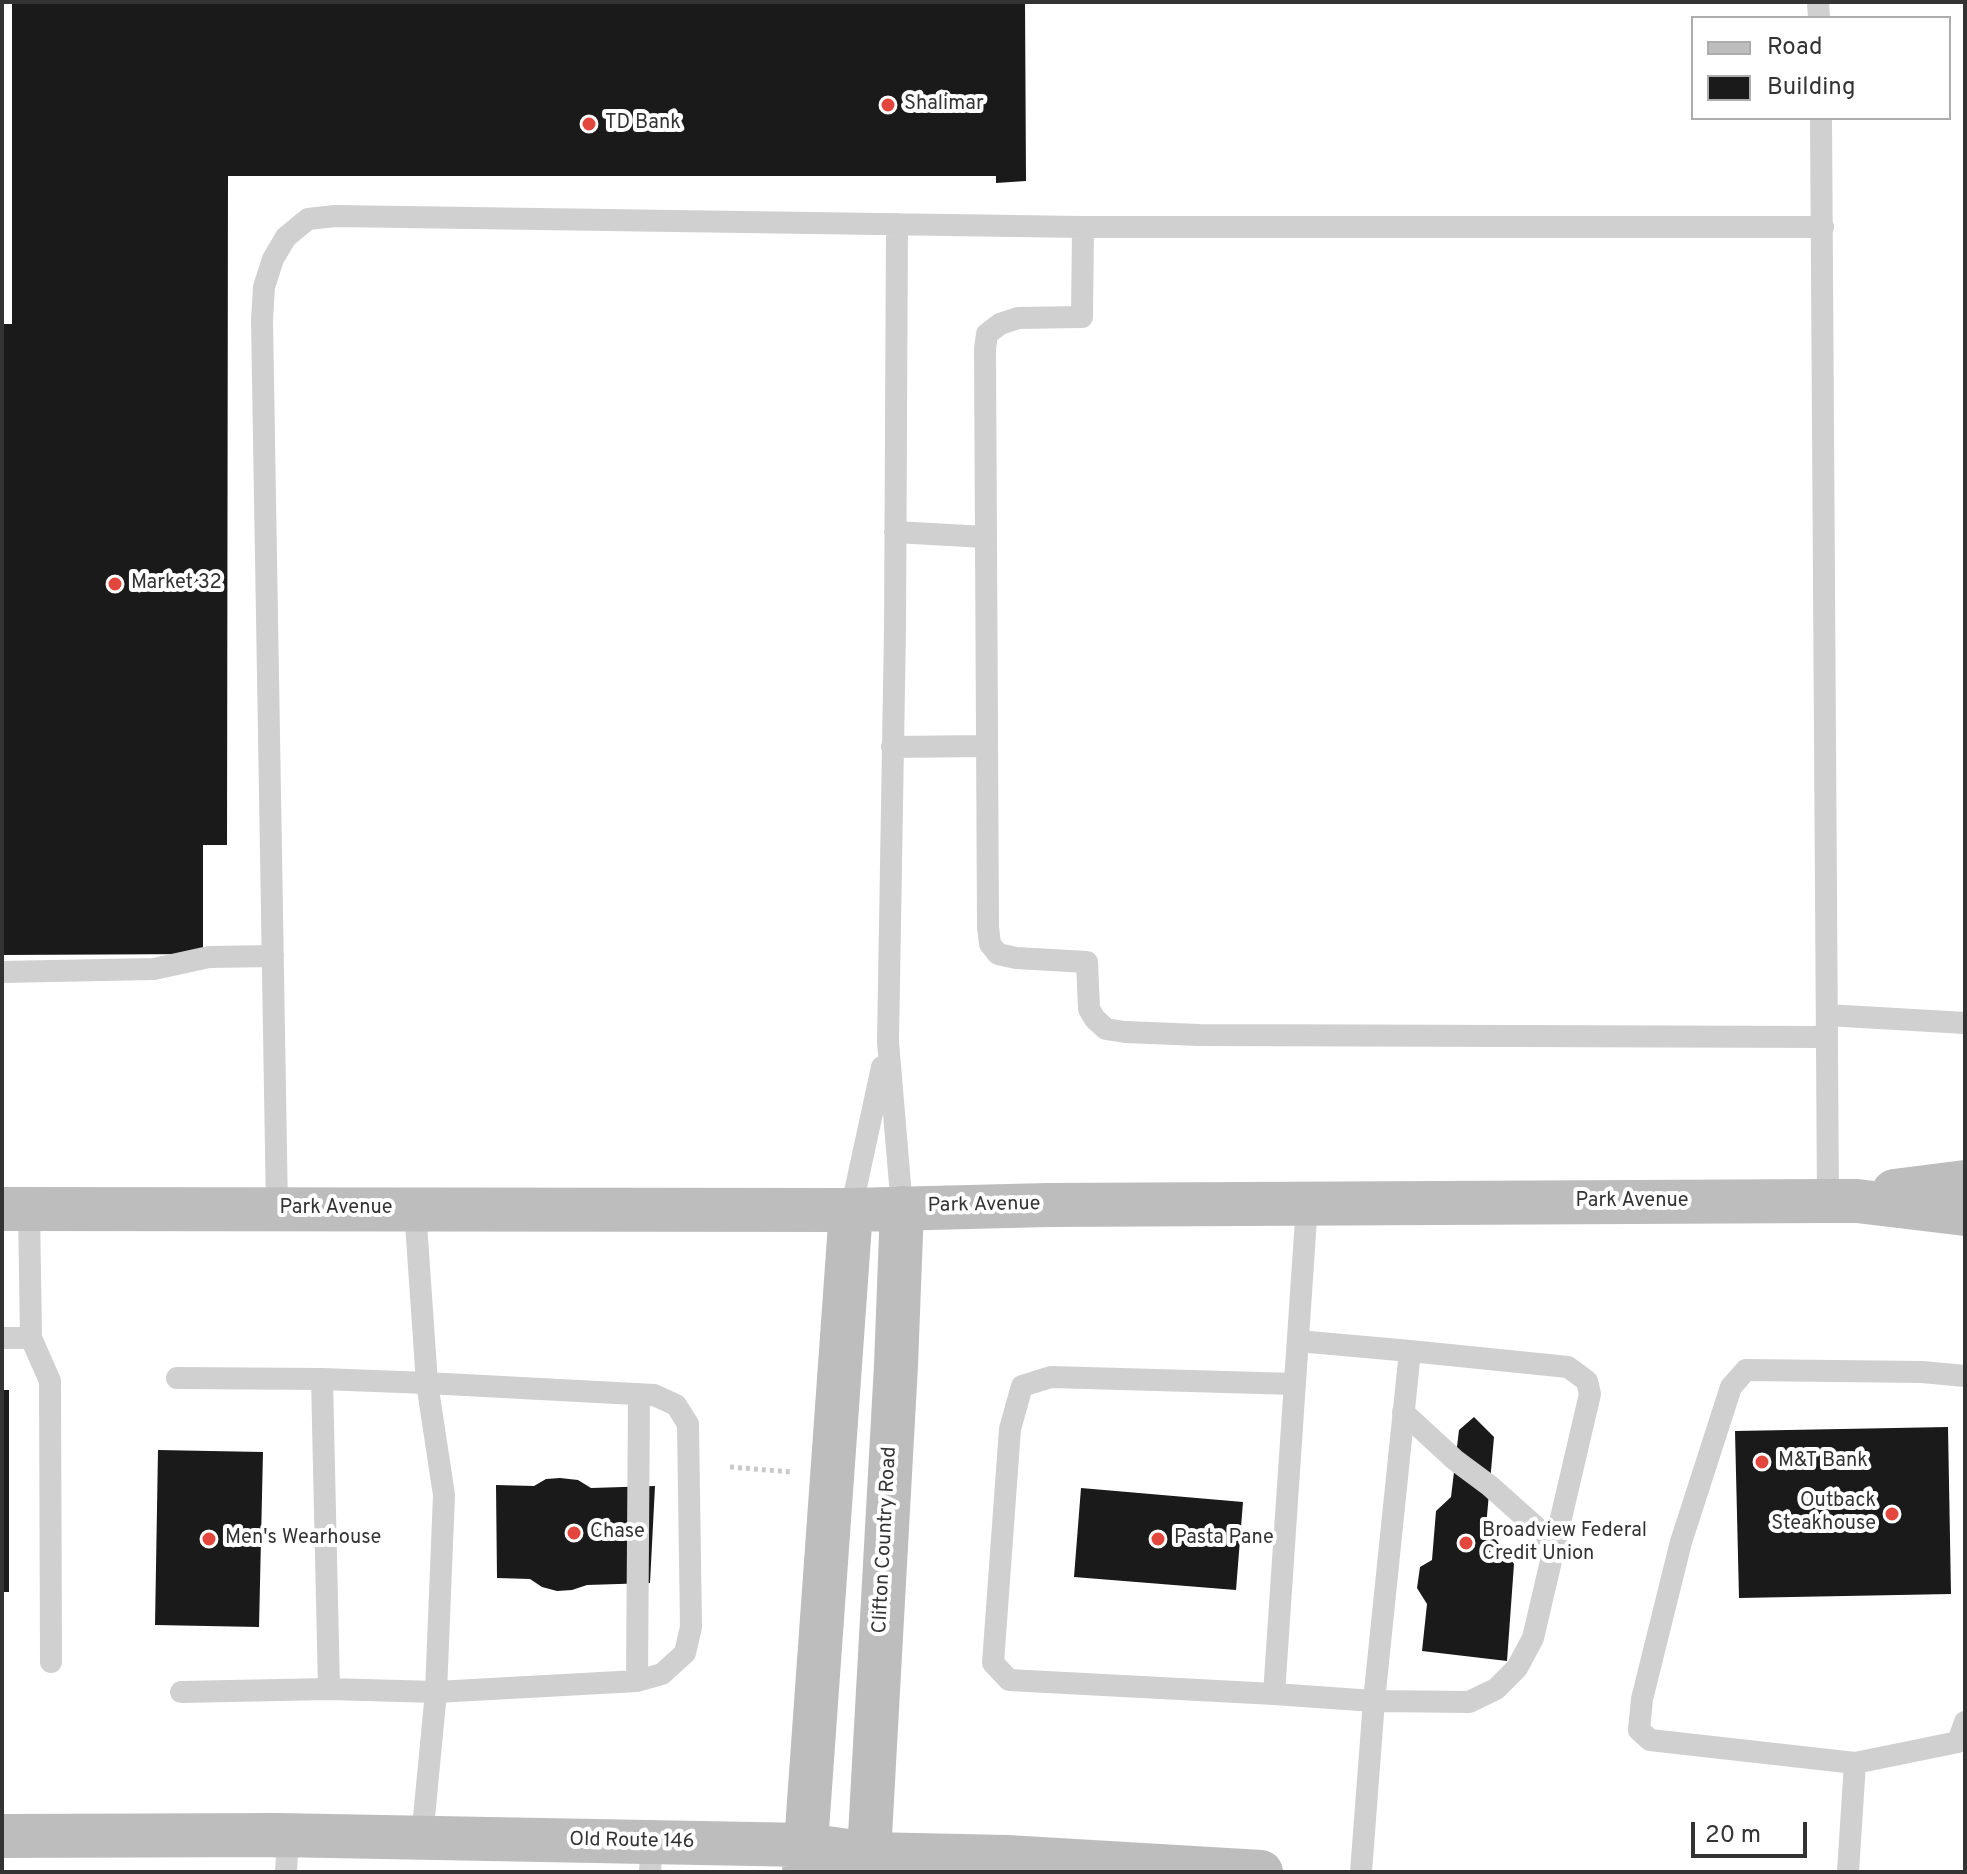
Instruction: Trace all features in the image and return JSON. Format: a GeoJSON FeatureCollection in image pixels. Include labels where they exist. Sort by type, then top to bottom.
{"type":"FeatureCollection","features":[{"type":"Feature","properties":{"kind":"street"},"geometry":{"type":"LineString","coordinates":[[1842,1201],[1897,1190],[1965,1182]]}},
{"type":"Feature","properties":{"kind":"street","name":"Park Avenue"},"geometry":{"type":"LineString","coordinates":[[15,1209],[851,1210],[1842,1201],[1965,1214]]}},
{"type":"Feature","properties":{"kind":"street","name":"Clifton Country Road"},"geometry":{"type":"LineString","coordinates":[[869,1863],[902,1208]]}},
{"type":"Feature","properties":{"kind":"street"},"geometry":{"type":"LineString","coordinates":[[805,1858],[851,1210]]}},
{"type":"Feature","properties":{"kind":"street","name":"Old Route 146"},"geometry":{"type":"LineString","coordinates":[[2,1836],[287,1854],[422,1838],[651,1857],[805,1858],[869,1863],[1007,1857],[1261,1872]]}},
{"type":"Feature","properties":{"kind":"lane"},"geometry":{"type":"LineString","coordinates":[[1821,120],[1827,1026],[1842,1201]]}},
{"type":"Feature","properties":{"kind":"lane"},"geometry":{"type":"LineString","coordinates":[[277,1209],[262,320],[264,287],[273,259],[286,237],[308,219],[335,216],[1083,227],[1823,227]]}},
{"type":"Feature","properties":{"kind":"lane"},"geometry":{"type":"LineString","coordinates":[[897,224],[888,1042],[902,1208]]}},
{"type":"Feature","properties":{"kind":"lane"},"geometry":{"type":"LineString","coordinates":[[1083,227],[1082,317],[1018,318],[1000,324],[987,334],[985,746],[990,944],[998,954],[1087,962],[1089,1009],[1106,1029],[1199,1035],[1965,1023]]}},
{"type":"Feature","properties":{"kind":"lane"},"geometry":{"type":"LineString","coordinates":[[895,532],[985,537]]}},
{"type":"Feature","properties":{"kind":"lane"},"geometry":{"type":"LineString","coordinates":[[892,747],[985,746]]}},
{"type":"Feature","properties":{"kind":"lane"},"geometry":{"type":"LineString","coordinates":[[2,972],[154,969],[209,957],[273,956]]}},
{"type":"Feature","properties":{"kind":"lane"},"geometry":{"type":"LineString","coordinates":[[851,1210],[888,1042]]}},
{"type":"Feature","properties":{"kind":"lane"},"geometry":{"type":"LineString","coordinates":[[1274,1694],[1307,1204]]}},
{"type":"Feature","properties":{"kind":"lane"},"geometry":{"type":"LineString","coordinates":[[15,1209],[31,1338],[50,1381],[51,1662]]}},
{"type":"Feature","properties":{"kind":"lane"},"geometry":{"type":"LineString","coordinates":[[415,1209],[427,1383],[444,1495],[436,1692],[422,1838]]}},
{"type":"Feature","properties":{"kind":"lane"},"geometry":{"type":"LineString","coordinates":[[2,1338],[31,1338]]}},
{"type":"Feature","properties":{"kind":"lane"},"geometry":{"type":"LineString","coordinates":[[1295,1384],[1051,1377],[1022,1386],[1010,1429],[993,1663],[1009,1680],[1374,1701],[1469,1702],[1496,1689],[1517,1668],[1533,1638],[1590,1394],[1587,1381],[1568,1367],[1298,1341]]}},
{"type":"Feature","properties":{"kind":"lane"},"geometry":{"type":"LineString","coordinates":[[1361,1872],[1374,1701],[1410,1351]]}},
{"type":"Feature","properties":{"kind":"lane"},"geometry":{"type":"LineString","coordinates":[[1965,1376],[1922,1372],[1746,1370],[1731,1387],[1681,1542],[1642,1699],[1639,1730],[1650,1740],[1855,1763],[1958,1742],[1965,1722]]}},
{"type":"Feature","properties":{"kind":"lane"},"geometry":{"type":"LineString","coordinates":[[177,1378],[322,1379],[654,1395],[676,1405],[688,1424],[692,1591],[691,1627],[685,1653],[662,1674],[637,1681],[436,1692],[329,1689],[181,1692]]}},
{"type":"Feature","properties":{"kind":"lane"},"geometry":{"type":"LineString","coordinates":[[322,1379],[329,1689]]}},
{"type":"Feature","properties":{"kind":"lane"},"geometry":{"type":"LineString","coordinates":[[637,1681],[639,1394]]}},
{"type":"Feature","properties":{"kind":"lane"},"geometry":{"type":"LineString","coordinates":[[1403,1412],[1555,1544]]}},
{"type":"Feature","properties":{"kind":"lane"},"geometry":{"type":"LineString","coordinates":[[1848,1872],[1855,1763]]}},
{"type":"Feature","properties":{"kind":"path"},"geometry":{"type":"LineString","coordinates":[[730,1467],[797,1472]]}},
{"type":"Feature","properties":{"kind":"building"},"geometry":{"type":"Polygon","coordinates":[[[12,2],[1025,2],[1026,181],[996,183],[996,176],[228,176],[227,845],[203,845],[203,954],[2,955],[2,324],[12,324],[12,2]]]}},
{"type":"Feature","properties":{"kind":"building"},"geometry":{"type":"Polygon","coordinates":[[[2,1390],[9,1390],[9,1592],[2,1592],[2,1390]]]}},
{"type":"Feature","properties":{"kind":"building","name":"Broadview Federal Credit Union"},"geometry":{"type":"Polygon","coordinates":[[[1474,1417],[1494,1437],[1486,1527],[1514,1564],[1507,1661],[1422,1651],[1427,1604],[1417,1588],[1420,1567],[1432,1560],[1436,1511],[1451,1497],[1459,1430],[1474,1417]]]}},
{"type":"Feature","properties":{"kind":"building"},"geometry":{"type":"Polygon","coordinates":[[[1948,1427],[1951,1594],[1739,1598],[1735,1431],[1948,1427]]]}},
{"type":"Feature","properties":{"kind":"building","name":"Men's Wearhouse"},"geometry":{"type":"Polygon","coordinates":[[[158,1450],[263,1452],[259,1627],[155,1625],[158,1450]]]}},
{"type":"Feature","properties":{"kind":"building","name":"Chase"},"geometry":{"type":"Polygon","coordinates":[[[546,1479],[578,1480],[591,1488],[655,1486],[650,1583],[587,1585],[557,1591],[542,1587],[530,1579],[497,1578],[496,1485],[534,1486],[546,1479]]]}},
{"type":"Feature","properties":{"kind":"building","name":"Pasta Pane"},"geometry":{"type":"Polygon","coordinates":[[[1081,1488],[1243,1502],[1236,1590],[1074,1577],[1081,1488]]]}},
{"type":"Feature","properties":{"kind":"place","name":"Shalimar"},"geometry":{"type":"Point","coordinates":[888,105]}},
{"type":"Feature","properties":{"kind":"place","name":"TD Bank"},"geometry":{"type":"Point","coordinates":[589,124]}},
{"type":"Feature","properties":{"kind":"place","name":"Market 32"},"geometry":{"type":"Point","coordinates":[115,584]}},
{"type":"Feature","properties":{"kind":"place","name":"M&T Bank"},"geometry":{"type":"Point","coordinates":[1762,1462]}},
{"type":"Feature","properties":{"kind":"place","name":"Outback Steakhouse"},"geometry":{"type":"Point","coordinates":[1892,1514]}},
{"type":"Feature","properties":{"kind":"place","name":"Chase"},"geometry":{"type":"Point","coordinates":[574,1533]}},
{"type":"Feature","properties":{"kind":"place","name":"Men's Wearhouse"},"geometry":{"type":"Point","coordinates":[209,1539]}},
{"type":"Feature","properties":{"kind":"place","name":"Pasta Pane"},"geometry":{"type":"Point","coordinates":[1158,1539]}},
{"type":"Feature","properties":{"kind":"place","name":"Broadview Federal Credit Union"},"geometry":{"type":"Point","coordinates":[1466,1543]}}]}
